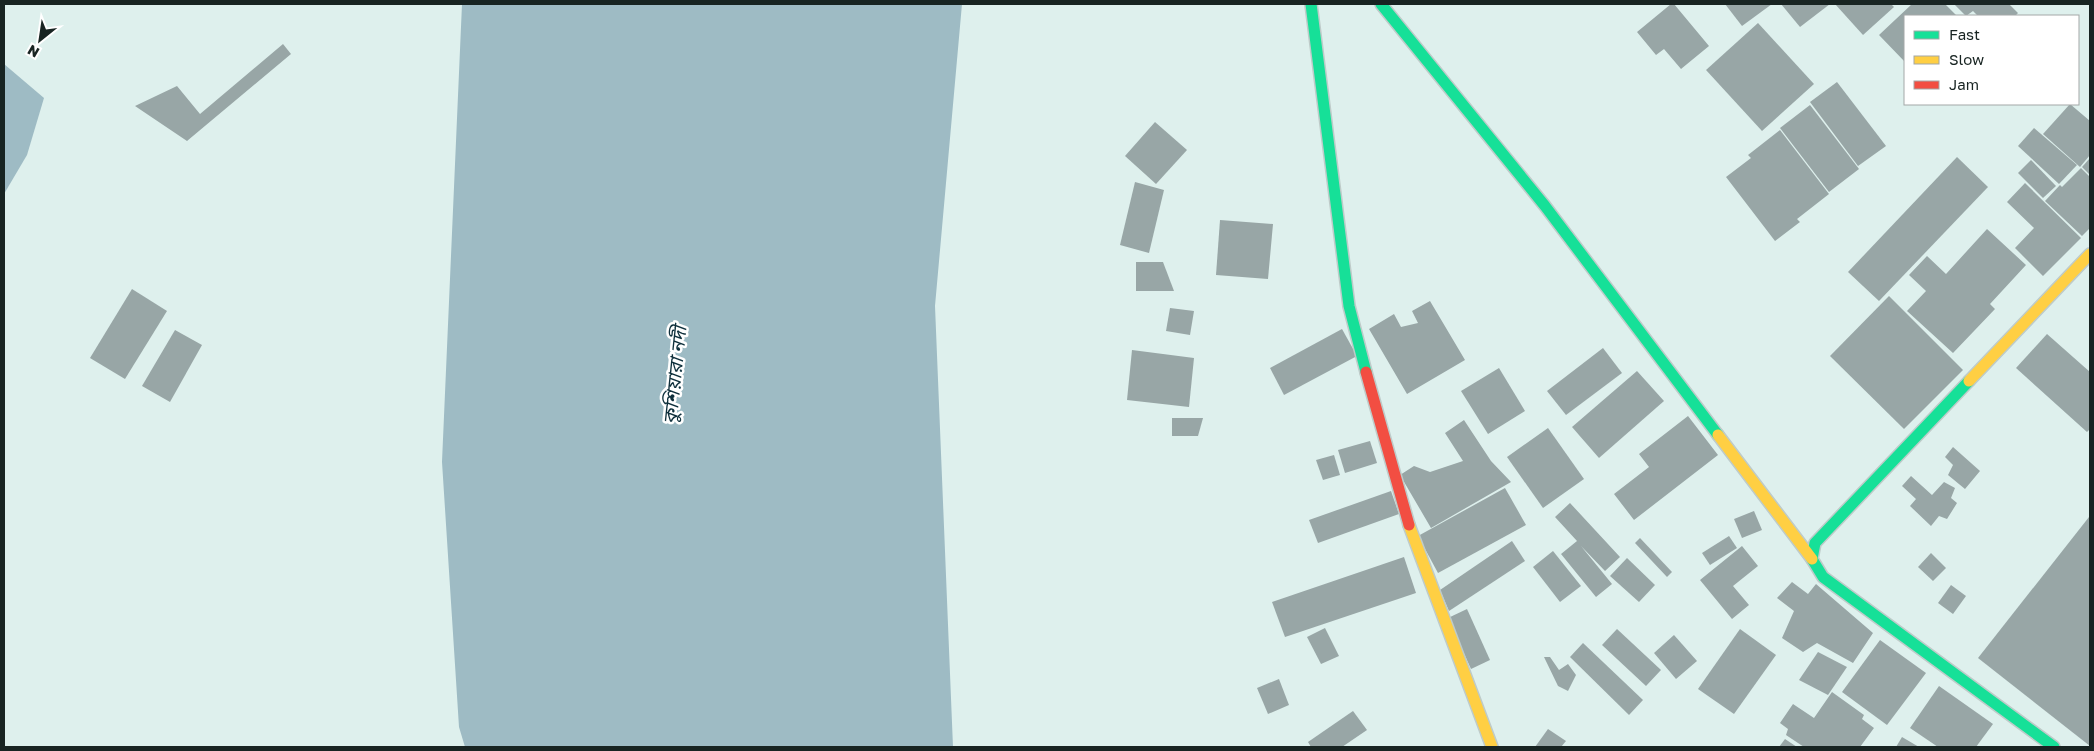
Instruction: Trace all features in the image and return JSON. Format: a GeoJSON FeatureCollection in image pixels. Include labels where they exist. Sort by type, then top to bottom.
{"type":"FeatureCollection","features":[{"type":"Feature","properties":{"kind":"street"},"geometry":{"type":"LineString","coordinates":[[1311,4],[1349,306],[1403,510],[1492,747]]}},
{"type":"Feature","properties":{"kind":"street"},"geometry":{"type":"LineString","coordinates":[[1381,4],[1545,206],[1823,577],[2054,747]]}},
{"type":"Feature","properties":{"kind":"street"},"geometry":{"type":"LineString","coordinates":[[1812,560],[1815,544],[2090,254]]}},
{"type":"Feature","properties":{"kind":"water","name":"কুশিয়ারা নদী"},"geometry":{"type":"Polygon","coordinates":[[[462,4],[962,4],[935,306],[953,747],[465,747],[459,727],[442,462],[462,4]]]}},
{"type":"Feature","properties":{"kind":"water"},"geometry":{"type":"Polygon","coordinates":[[[4,64],[44,98],[27,155],[4,194],[4,64]]]}},
{"type":"Feature","properties":{"kind":"building"},"geometry":{"type":"Polygon","coordinates":[[[1671,4],[1674,4],[1709,46],[1681,69],[1664,49],[1656,55],[1637,32],[1671,4]]]}},
{"type":"Feature","properties":{"kind":"building"},"geometry":{"type":"Polygon","coordinates":[[[1725,4],[1772,4],[1742,26],[1725,4]]]}},
{"type":"Feature","properties":{"kind":"building"},"geometry":{"type":"Polygon","coordinates":[[[1781,4],[1830,4],[1800,27],[1781,4]]]}},
{"type":"Feature","properties":{"kind":"building"},"geometry":{"type":"Polygon","coordinates":[[[1835,4],[1891,4],[1894,7],[1863,35],[1835,4]]]}},
{"type":"Feature","properties":{"kind":"building"},"geometry":{"type":"Polygon","coordinates":[[[1912,4],[1945,4],[1956,15],[1904,15],[1904,61],[1879,35],[1912,4]]]}},
{"type":"Feature","properties":{"kind":"building"},"geometry":{"type":"Polygon","coordinates":[[[1954,4],[2009,4],[2018,13],[2016,15],[1977,15],[1973,11],[1965,15],[1954,4]]]}},
{"type":"Feature","properties":{"kind":"building"},"geometry":{"type":"Polygon","coordinates":[[[1758,23],[1814,84],[1762,131],[1706,70],[1758,23]]]}},
{"type":"Feature","properties":{"kind":"building"},"geometry":{"type":"Polygon","coordinates":[[[283,44],[291,54],[187,141],[135,106],[177,86],[200,114],[283,44]]]}},
{"type":"Feature","properties":{"kind":"building"},"geometry":{"type":"Polygon","coordinates":[[[1837,82],[1886,146],[1858,166],[1810,102],[1837,82]]]}},
{"type":"Feature","properties":{"kind":"building"},"geometry":{"type":"Polygon","coordinates":[[[1810,105],[1859,169],[1829,192],[1780,128],[1810,105]]]}},
{"type":"Feature","properties":{"kind":"building"},"geometry":{"type":"Polygon","coordinates":[[[2071,105],[2090,121],[2090,155],[2080,167],[2043,134],[2071,105]]]}},
{"type":"Feature","properties":{"kind":"building"},"geometry":{"type":"Polygon","coordinates":[[[1155,122],[1187,150],[1156,184],[1125,156],[1155,122]]]}},
{"type":"Feature","properties":{"kind":"building"},"geometry":{"type":"Polygon","coordinates":[[[2034,128],[2077,165],[2059,184],[2018,146],[2034,128]]]}},
{"type":"Feature","properties":{"kind":"building"},"geometry":{"type":"Polygon","coordinates":[[[1780,130],[1829,194],[1797,219],[1800,222],[1775,241],[1726,177],[1751,158],[1748,155],[1780,130]]]}},
{"type":"Feature","properties":{"kind":"building"},"geometry":{"type":"Polygon","coordinates":[[[1957,157],[1988,187],[1879,301],[1848,272],[1957,157]]]}},
{"type":"Feature","properties":{"kind":"building"},"geometry":{"type":"Polygon","coordinates":[[[2090,158],[2090,175],[2082,167],[2090,158]]]}},
{"type":"Feature","properties":{"kind":"building"},"geometry":{"type":"Polygon","coordinates":[[[2031,160],[2056,186],[2043,198],[2018,173],[2031,160]]]}},
{"type":"Feature","properties":{"kind":"building"},"geometry":{"type":"Polygon","coordinates":[[[2081,168],[2090,177],[2090,228],[2082,236],[2045,201],[2060,185],[2062,187],[2081,168]]]}},
{"type":"Feature","properties":{"kind":"building"},"geometry":{"type":"Polygon","coordinates":[[[1135,182],[1164,190],[1149,253],[1120,245],[1135,182]]]}},
{"type":"Feature","properties":{"kind":"building"},"geometry":{"type":"Polygon","coordinates":[[[2025,183],[2081,238],[2043,276],[2015,248],[2034,228],[2007,202],[2025,183]]]}},
{"type":"Feature","properties":{"kind":"building"},"geometry":{"type":"Polygon","coordinates":[[[1220,220],[1273,224],[1268,279],[1216,275],[1220,220]]]}},
{"type":"Feature","properties":{"kind":"building"},"geometry":{"type":"Polygon","coordinates":[[[1987,229],[2026,265],[1990,304],[1995,309],[1953,353],[1907,311],[1926,291],[1909,275],[1927,256],[1946,274],[1987,229]]]}},
{"type":"Feature","properties":{"kind":"building"},"geometry":{"type":"Polygon","coordinates":[[[1136,262],[1163,262],[1174,291],[1136,291],[1136,262]]]}},
{"type":"Feature","properties":{"kind":"building"},"geometry":{"type":"Polygon","coordinates":[[[132,289],[167,311],[125,379],[90,358],[132,289]]]}},
{"type":"Feature","properties":{"kind":"building"},"geometry":{"type":"Polygon","coordinates":[[[1889,296],[1963,370],[1904,429],[1830,356],[1889,296]]]}},
{"type":"Feature","properties":{"kind":"building"},"geometry":{"type":"Polygon","coordinates":[[[1430,301],[1465,360],[1407,394],[1369,329],[1394,314],[1401,327],[1418,323],[1412,311],[1430,301]]]}},
{"type":"Feature","properties":{"kind":"building"},"geometry":{"type":"Polygon","coordinates":[[[1170,308],[1194,311],[1190,335],[1166,331],[1170,308]]]}},
{"type":"Feature","properties":{"kind":"building"},"geometry":{"type":"Polygon","coordinates":[[[1342,329],[1357,356],[1284,395],[1270,368],[1342,329]]]}},
{"type":"Feature","properties":{"kind":"building"},"geometry":{"type":"Polygon","coordinates":[[[175,330],[202,345],[170,402],[142,386],[175,330]]]}},
{"type":"Feature","properties":{"kind":"building"},"geometry":{"type":"Polygon","coordinates":[[[2047,334],[2090,372],[2090,429],[2087,432],[2016,368],[2047,334]]]}},
{"type":"Feature","properties":{"kind":"building"},"geometry":{"type":"Polygon","coordinates":[[[1603,348],[1622,373],[1566,415],[1547,391],[1603,348]]]}},
{"type":"Feature","properties":{"kind":"building"},"geometry":{"type":"Polygon","coordinates":[[[1132,350],[1194,358],[1189,407],[1127,400],[1132,350]]]}},
{"type":"Feature","properties":{"kind":"building"},"geometry":{"type":"Polygon","coordinates":[[[1499,368],[1525,411],[1488,434],[1461,391],[1499,368]]]}},
{"type":"Feature","properties":{"kind":"building"},"geometry":{"type":"Polygon","coordinates":[[[1637,371],[1664,401],[1599,458],[1572,427],[1637,371]]]}},
{"type":"Feature","properties":{"kind":"building"},"geometry":{"type":"Polygon","coordinates":[[[1688,416],[1718,455],[1634,520],[1614,494],[1649,467],[1639,454],[1688,416]]]}},
{"type":"Feature","properties":{"kind":"building"},"geometry":{"type":"Polygon","coordinates":[[[1172,418],[1203,418],[1198,436],[1172,436],[1172,418]]]}},
{"type":"Feature","properties":{"kind":"building"},"geometry":{"type":"Polygon","coordinates":[[[1464,420],[1491,461],[1511,482],[1431,528],[1400,475],[1414,466],[1430,472],[1463,461],[1445,433],[1464,420]]]}},
{"type":"Feature","properties":{"kind":"building"},"geometry":{"type":"Polygon","coordinates":[[[1548,428],[1584,479],[1543,508],[1507,457],[1548,428]]]}},
{"type":"Feature","properties":{"kind":"building"},"geometry":{"type":"Polygon","coordinates":[[[1370,441],[1377,463],[1345,473],[1338,450],[1370,441]]]}},
{"type":"Feature","properties":{"kind":"building"},"geometry":{"type":"Polygon","coordinates":[[[1953,447],[1980,471],[1965,489],[1948,475],[1953,465],[1945,457],[1953,447]]]}},
{"type":"Feature","properties":{"kind":"building"},"geometry":{"type":"Polygon","coordinates":[[[1334,455],[1340,475],[1323,480],[1316,460],[1334,455]]]}},
{"type":"Feature","properties":{"kind":"building"},"geometry":{"type":"Polygon","coordinates":[[[1911,476],[1932,495],[1944,482],[1955,488],[1951,498],[1957,503],[1947,519],[1939,516],[1931,526],[1910,506],[1916,499],[1902,486],[1911,476]]]}},
{"type":"Feature","properties":{"kind":"building"},"geometry":{"type":"Polygon","coordinates":[[[1505,488],[1526,525],[1438,573],[1418,536],[1505,488]]]}},
{"type":"Feature","properties":{"kind":"building"},"geometry":{"type":"Polygon","coordinates":[[[1391,491],[1399,514],[1318,543],[1309,520],[1391,491]]]}},
{"type":"Feature","properties":{"kind":"building"},"geometry":{"type":"Polygon","coordinates":[[[1570,503],[1620,557],[1605,571],[1581,546],[1612,584],[1596,597],[1561,554],[1577,541],[1555,517],[1570,503]]]}},
{"type":"Feature","properties":{"kind":"building"},"geometry":{"type":"Polygon","coordinates":[[[1754,511],[1762,530],[1742,538],[1734,519],[1754,511]]]}},
{"type":"Feature","properties":{"kind":"building"},"geometry":{"type":"Polygon","coordinates":[[[2090,518],[2090,746],[1978,658],[2090,518]]]}},
{"type":"Feature","properties":{"kind":"building"},"geometry":{"type":"Polygon","coordinates":[[[1729,536],[1737,548],[1710,565],[1702,553],[1729,536]]]}},
{"type":"Feature","properties":{"kind":"building"},"geometry":{"type":"Polygon","coordinates":[[[1640,538],[1672,572],[1667,577],[1635,543],[1640,538]]]}},
{"type":"Feature","properties":{"kind":"building"},"geometry":{"type":"Polygon","coordinates":[[[1512,541],[1525,561],[1449,611],[1440,590],[1512,541]]]}},
{"type":"Feature","properties":{"kind":"building"},"geometry":{"type":"Polygon","coordinates":[[[1742,546],[1758,566],[1733,586],[1749,605],[1732,619],[1700,580],[1742,546]]]}},
{"type":"Feature","properties":{"kind":"building"},"geometry":{"type":"Polygon","coordinates":[[[1553,551],[1581,586],[1560,602],[1533,567],[1553,551]]]}},
{"type":"Feature","properties":{"kind":"building"},"geometry":{"type":"Polygon","coordinates":[[[1931,553],[1946,568],[1933,581],[1918,567],[1931,553]]]}},
{"type":"Feature","properties":{"kind":"building"},"geometry":{"type":"Polygon","coordinates":[[[1404,557],[1416,593],[1285,637],[1272,602],[1404,557]]]}},
{"type":"Feature","properties":{"kind":"building"},"geometry":{"type":"Polygon","coordinates":[[[1627,558],[1655,585],[1639,602],[1610,576],[1627,558]]]}},
{"type":"Feature","properties":{"kind":"building"},"geometry":{"type":"Polygon","coordinates":[[[1792,582],[1808,594],[1816,584],[1873,633],[1853,663],[1817,643],[1803,652],[1782,638],[1794,611],[1777,598],[1792,582]]]}},
{"type":"Feature","properties":{"kind":"building"},"geometry":{"type":"Polygon","coordinates":[[[1951,585],[1966,596],[1953,614],[1938,603],[1951,585]]]}},
{"type":"Feature","properties":{"kind":"building"},"geometry":{"type":"Polygon","coordinates":[[[1467,609],[1490,660],[1471,669],[1448,618],[1467,609]]]}},
{"type":"Feature","properties":{"kind":"building"},"geometry":{"type":"Polygon","coordinates":[[[1325,628],[1339,656],[1321,664],[1307,637],[1325,628]]]}},
{"type":"Feature","properties":{"kind":"building"},"geometry":{"type":"Polygon","coordinates":[[[1617,629],[1661,670],[1646,686],[1602,645],[1617,629]]]}},
{"type":"Feature","properties":{"kind":"building"},"geometry":{"type":"Polygon","coordinates":[[[1740,629],[1776,655],[1734,714],[1698,689],[1740,629]]]}},
{"type":"Feature","properties":{"kind":"building"},"geometry":{"type":"Polygon","coordinates":[[[1674,635],[1697,661],[1676,679],[1654,653],[1674,635]]]}},
{"type":"Feature","properties":{"kind":"building"},"geometry":{"type":"Polygon","coordinates":[[[1880,640],[1926,673],[1887,725],[1842,692],[1880,640]]]}},
{"type":"Feature","properties":{"kind":"building"},"geometry":{"type":"Polygon","coordinates":[[[1583,643],[1643,700],[1629,715],[1570,657],[1583,643]]]}},
{"type":"Feature","properties":{"kind":"building"},"geometry":{"type":"Polygon","coordinates":[[[1818,652],[1847,667],[1828,695],[1799,680],[1818,652]]]}},
{"type":"Feature","properties":{"kind":"building"},"geometry":{"type":"Polygon","coordinates":[[[1544,657],[1550,657],[1559,670],[1568,664],[1576,675],[1568,691],[1558,686],[1544,657]]]}},
{"type":"Feature","properties":{"kind":"building"},"geometry":{"type":"Polygon","coordinates":[[[1279,679],[1289,705],[1268,714],[1257,688],[1279,679]]]}},
{"type":"Feature","properties":{"kind":"building"},"geometry":{"type":"Polygon","coordinates":[[[1939,686],[1993,724],[1976,747],[1938,747],[1910,728],[1939,686]]]}},
{"type":"Feature","properties":{"kind":"building"},"geometry":{"type":"Polygon","coordinates":[[[1832,692],[1864,715],[1862,719],[1874,728],[1860,747],[1804,747],[1786,735],[1788,729],[1780,723],[1793,704],[1814,718],[1832,692]]]}},
{"type":"Feature","properties":{"kind":"building"},"geometry":{"type":"Polygon","coordinates":[[[1353,711],[1367,730],[1342,747],[1311,747],[1308,742],[1353,711]]]}},
{"type":"Feature","properties":{"kind":"building"},"geometry":{"type":"Polygon","coordinates":[[[1548,729],[1566,741],[1561,747],[1535,747],[1548,729]]]}},
{"type":"Feature","properties":{"kind":"building"},"geometry":{"type":"Polygon","coordinates":[[[1902,737],[1919,747],[1896,747],[1902,737]]]}},
{"type":"Feature","properties":{"kind":"building"},"geometry":{"type":"Polygon","coordinates":[[[1785,739],[1797,747],[1779,747],[1785,739]]]}},
{"type":"Feature","properties":{"kind":"traffic: fast"},"geometry":{"type":"LineString","coordinates":[[1311,4],[1349,306],[1366,372]]}},
{"type":"Feature","properties":{"kind":"traffic: fast"},"geometry":{"type":"LineString","coordinates":[[1381,4],[1545,206],[1718,435]]}},
{"type":"Feature","properties":{"kind":"traffic: fast"},"geometry":{"type":"LineString","coordinates":[[1969,381],[1815,543],[1812,559],[1823,577],[2054,747]]}},
{"type":"Feature","properties":{"kind":"traffic: slow"},"geometry":{"type":"LineString","coordinates":[[1969,381],[2090,254]]}},
{"type":"Feature","properties":{"kind":"traffic: slow"},"geometry":{"type":"LineString","coordinates":[[1718,435],[1812,559]]}},
{"type":"Feature","properties":{"kind":"traffic: slow"},"geometry":{"type":"LineString","coordinates":[[1409,525],[1492,747]]}},
{"type":"Feature","properties":{"kind":"traffic: jam"},"geometry":{"type":"LineString","coordinates":[[1366,372],[1409,525]]}}]}
